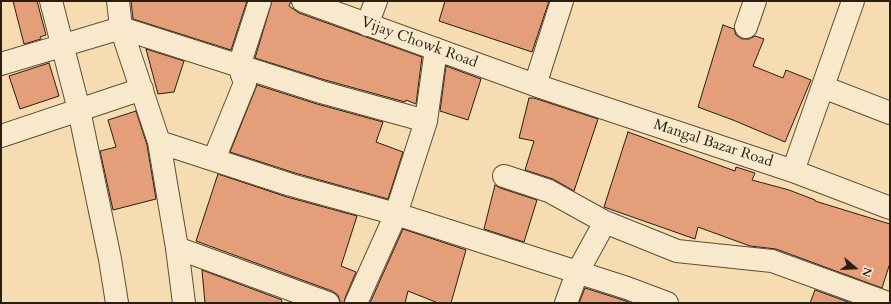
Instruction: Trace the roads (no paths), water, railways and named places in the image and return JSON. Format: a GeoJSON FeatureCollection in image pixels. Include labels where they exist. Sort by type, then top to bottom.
{"type":"FeatureCollection","features":[{"type":"Feature","properties":{"kind":"street"},"geometry":{"type":"LineString","coordinates":[[51,1],[79,110],[110,259],[117,303]]}},
{"type":"Feature","properties":{"kind":"street"},"geometry":{"type":"LineString","coordinates":[[118,1],[121,28],[159,142],[177,248],[184,303]]}},
{"type":"Feature","properties":{"kind":"street"},"geometry":{"type":"LineString","coordinates":[[214,159],[244,83],[239,66],[260,1]]}},
{"type":"Feature","properties":{"kind":"street","name":"Vijay Chowk Road"},"geometry":{"type":"LineString","coordinates":[[303,1],[535,85]]}},
{"type":"Feature","properties":{"kind":"street"},"geometry":{"type":"LineString","coordinates":[[367,25],[376,1]]}},
{"type":"Feature","properties":{"kind":"street"},"geometry":{"type":"LineString","coordinates":[[535,85],[562,1]]}},
{"type":"Feature","properties":{"kind":"street"},"geometry":{"type":"LineString","coordinates":[[746,27],[755,1]]}},
{"type":"Feature","properties":{"kind":"street"},"geometry":{"type":"LineString","coordinates":[[793,171],[853,1]]}},
{"type":"Feature","properties":{"kind":"street"},"geometry":{"type":"LineString","coordinates":[[1,64],[121,28],[239,66],[367,105],[426,121]]}},
{"type":"Feature","properties":{"kind":"street"},"geometry":{"type":"LineString","coordinates":[[356,303],[396,214],[426,121],[436,49]]}},
{"type":"Feature","properties":{"kind":"street","name":"Mangal Bazar Road"},"geometry":{"type":"LineString","coordinates":[[535,85],[793,171],[890,208]]}},
{"type":"Feature","properties":{"kind":"street"},"geometry":{"type":"LineString","coordinates":[[823,87],[890,113]]}},
{"type":"Feature","properties":{"kind":"street"},"geometry":{"type":"LineString","coordinates":[[1,136],[142,89]]}},
{"type":"Feature","properties":{"kind":"street"},"geometry":{"type":"LineString","coordinates":[[159,142],[292,185],[396,214],[576,273],[627,288],[667,303]]}},
{"type":"Feature","properties":{"kind":"street"},"geometry":{"type":"LineString","coordinates":[[504,176],[549,191],[605,222],[676,251],[772,261],[888,303]]}},
{"type":"Feature","properties":{"kind":"street"},"geometry":{"type":"LineString","coordinates":[[566,303],[576,273],[605,222]]}},
{"type":"Feature","properties":{"kind":"street"},"geometry":{"type":"LineString","coordinates":[[177,248],[328,303]]}}]}
